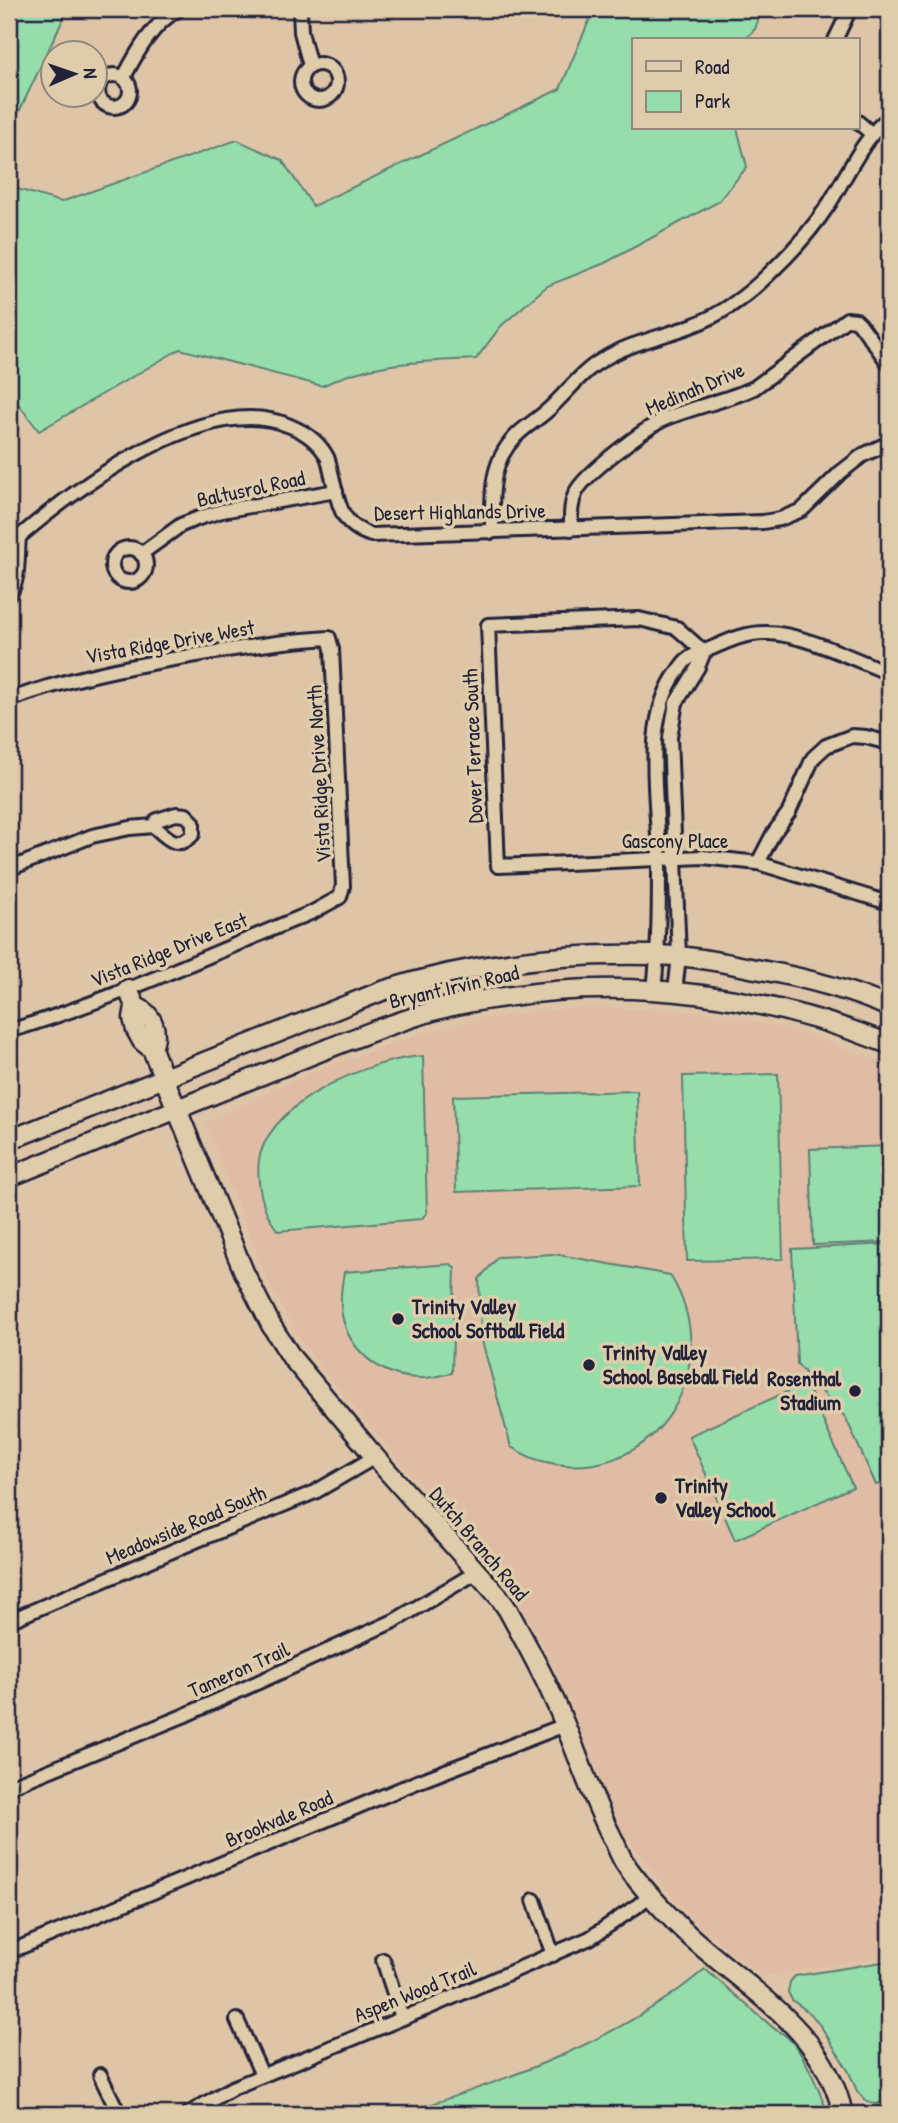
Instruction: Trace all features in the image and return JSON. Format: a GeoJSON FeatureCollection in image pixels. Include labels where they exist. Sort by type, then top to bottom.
{"type":"FeatureCollection","features":[{"type":"Feature","properties":{"kind":"main road","name":"Bryant Irvin Road"},"geometry":{"type":"LineString","coordinates":[[9,1140],[382,990],[424,977],[482,966],[583,956],[679,957],[729,964],[825,984],[889,1007]]}},
{"type":"Feature","properties":{"kind":"main road","name":"Bryant Irvin Road"},"geometry":{"type":"LineString","coordinates":[[9,1177],[382,1028],[435,1010],[534,992],[626,988],[704,994],[757,1003],[818,1019],[889,1044]]}},
{"type":"Feature","properties":{"kind":"main road","name":"Dutch Branch Road"},"geometry":{"type":"LineString","coordinates":[[128,989],[135,1006],[133,1018],[136,1030],[142,1041],[152,1049],[244,1272],[271,1325],[301,1371],[508,1609],[552,1695],[600,1816],[625,1863],[650,1895],[705,1951],[793,2023],[822,2063],[843,2114]]}},
{"type":"Feature","properties":{"kind":"street"},"geometry":{"type":"LineString","coordinates":[[124,77],[139,47],[170,13],[179,9]]}},
{"type":"Feature","properties":{"kind":"street"},"geometry":{"type":"LineString","coordinates":[[300,9],[310,66]]}},
{"type":"Feature","properties":{"kind":"street"},"geometry":{"type":"LineString","coordinates":[[836,38],[850,9]]}},
{"type":"Feature","properties":{"kind":"street"},"geometry":{"type":"LineString","coordinates":[[492,532],[496,466],[500,455],[516,435],[546,412],[602,359],[718,314],[755,287],[773,271],[827,208],[872,134],[889,118]]}},
{"type":"Feature","properties":{"kind":"street"},"geometry":{"type":"LineString","coordinates":[[860,124],[872,134]]}},
{"type":"Feature","properties":{"kind":"street","name":"Medinah Drive"},"geometry":{"type":"LineString","coordinates":[[571,529],[572,501],[582,483],[625,445],[656,423],[754,388],[847,319],[856,320],[860,324],[889,364]]}},
{"type":"Feature","properties":{"kind":"street","name":"Desert Highlands Drive"},"geometry":{"type":"LineString","coordinates":[[9,595],[16,578],[14,540],[58,504],[98,475],[173,436],[205,424],[235,418],[281,422],[315,441],[327,457],[346,522],[357,531],[371,535],[763,522],[802,510],[841,472],[863,455],[889,443]]}},
{"type":"Feature","properties":{"kind":"street","name":"Baltusrol Road"},"geometry":{"type":"LineString","coordinates":[[141,554],[181,525],[199,518],[222,511],[336,491]]}},
{"type":"Feature","properties":{"kind":"street","name":"Dover Terrace South"},"geometry":{"type":"LineString","coordinates":[[498,866],[488,625],[639,620],[677,628],[704,652]]}},
{"type":"Feature","properties":{"kind":"street"},"geometry":{"type":"LineString","coordinates":[[654,990],[658,956],[659,858],[656,724],[668,686],[676,673],[688,659],[733,639],[767,633],[785,635],[814,644],[889,673]]}},
{"type":"Feature","properties":{"kind":"street","name":"Vista Ridge Drive West"},"geometry":{"type":"LineString","coordinates":[[9,700],[90,675],[268,643],[328,638],[332,649]]}},
{"type":"Feature","properties":{"kind":"street","name":"Vista Ridge Drive North"},"geometry":{"type":"LineString","coordinates":[[332,649],[343,886],[340,897]]}},
{"type":"Feature","properties":{"kind":"street"},"geometry":{"type":"LineString","coordinates":[[675,992],[679,957],[670,737],[676,703],[704,652]]}},
{"type":"Feature","properties":{"kind":"street"},"geometry":{"type":"LineString","coordinates":[[758,863],[773,834],[789,813],[813,758],[826,746],[852,736],[889,743]]}},
{"type":"Feature","properties":{"kind":"street"},"geometry":{"type":"LineString","coordinates":[[9,869],[92,836],[154,826]]}},
{"type":"Feature","properties":{"kind":"street","name":"Gascony Place"},"geometry":{"type":"LineString","coordinates":[[498,866],[703,856],[758,863],[889,904]]}},
{"type":"Feature","properties":{"kind":"street","name":"Vista Ridge Drive East"},"geometry":{"type":"LineString","coordinates":[[9,1031],[128,989],[313,912],[340,897]]}},
{"type":"Feature","properties":{"kind":"street","name":"Meadowside Road South"},"geometry":{"type":"LineString","coordinates":[[9,1621],[198,1539],[315,1492],[375,1457]]}},
{"type":"Feature","properties":{"kind":"street","name":"Tameron Trail"},"geometry":{"type":"LineString","coordinates":[[9,1787],[183,1716],[394,1621],[477,1572]]}},
{"type":"Feature","properties":{"kind":"street","name":"Brookvale Road"},"geometry":{"type":"LineString","coordinates":[[9,1952],[417,1782],[565,1725]]}},
{"type":"Feature","properties":{"kind":"street","name":"Aspen Wood Trail"},"geometry":{"type":"LineString","coordinates":[[188,2114],[232,2088],[590,1938],[650,1895]]}},
{"type":"Feature","properties":{"kind":"street"},"geometry":{"type":"LineString","coordinates":[[534,1900],[553,1955]]}},
{"type":"Feature","properties":{"kind":"street"},"geometry":{"type":"LineString","coordinates":[[383,1960],[402,2018]]}},
{"type":"Feature","properties":{"kind":"street"},"geometry":{"type":"LineString","coordinates":[[237,2020],[262,2075]]}},
{"type":"Feature","properties":{"kind":"street"},"geometry":{"type":"LineString","coordinates":[[100,2075],[119,2114]]}},
{"type":"Feature","properties":{"kind":"shaded area","name":"Trinity Valley School"},"geometry":{"type":"Polygon","coordinates":[[[592,1007],[699,1012],[752,1021],[812,1036],[889,1065],[889,1955],[762,1977],[697,1924],[674,1899],[620,1825],[606,1798],[550,1658],[512,1594],[460,1529],[317,1363],[293,1327],[268,1281],[205,1123],[312,1072],[415,1036],[483,1019],[592,1007]]]}},
{"type":"Feature","properties":{"kind":"green space"},"geometry":{"type":"Polygon","coordinates":[[[9,9],[68,9],[54,38],[38,38],[38,72],[9,133],[9,9]]]}},
{"type":"Feature","properties":{"kind":"green space"},"geometry":{"type":"Polygon","coordinates":[[[594,9],[762,9],[755,29],[747,38],[632,38],[632,130],[738,130],[747,167],[718,202],[605,263],[547,286],[501,326],[476,359],[378,367],[322,386],[180,349],[39,431],[9,392],[9,169],[14,188],[61,202],[237,140],[282,160],[313,206],[560,89],[594,9]]]}},
{"type":"Feature","properties":{"kind":"green space"},"geometry":{"type":"Polygon","coordinates":[[[423,1056],[427,1213],[421,1219],[278,1231],[270,1220],[261,1196],[259,1165],[260,1155],[269,1135],[284,1116],[304,1100],[353,1074],[378,1065],[423,1056]]]}},
{"type":"Feature","properties":{"kind":"green space"},"geometry":{"type":"Polygon","coordinates":[[[778,1074],[783,1259],[687,1261],[683,1076],[778,1074]]]}},
{"type":"Feature","properties":{"kind":"green space"},"geometry":{"type":"Polygon","coordinates":[[[637,1091],[640,1186],[456,1192],[453,1096],[637,1091]]]}},
{"type":"Feature","properties":{"kind":"green space"},"geometry":{"type":"Polygon","coordinates":[[[889,1146],[889,1242],[813,1245],[810,1149],[889,1146]]]}},
{"type":"Feature","properties":{"kind":"green space","name":"Rosenthal Stadium"},"geometry":{"type":"Polygon","coordinates":[[[889,1244],[889,1481],[876,1485],[846,1418],[797,1364],[792,1249],[889,1244]]]}},
{"type":"Feature","properties":{"kind":"green space","name":"Trinity Valley School Baseball Field"},"geometry":{"type":"Polygon","coordinates":[[[554,1254],[670,1275],[686,1313],[691,1351],[684,1386],[668,1418],[643,1443],[612,1459],[576,1465],[535,1459],[511,1447],[481,1337],[479,1279],[498,1257],[554,1254]]]}},
{"type":"Feature","properties":{"kind":"green space","name":"Trinity Valley School Softball Field"},"geometry":{"type":"Polygon","coordinates":[[[451,1264],[455,1268],[452,1373],[428,1378],[406,1377],[381,1368],[360,1351],[346,1328],[342,1315],[344,1272],[451,1264]]]}},
{"type":"Feature","properties":{"kind":"green space"},"geometry":{"type":"Polygon","coordinates":[[[806,1383],[853,1487],[735,1540],[689,1436],[806,1383]]]}},
{"type":"Feature","properties":{"kind":"green space"},"geometry":{"type":"Polygon","coordinates":[[[889,1961],[889,2100],[876,2104],[865,2100],[857,2091],[849,2072],[822,2028],[811,2014],[792,2000],[788,1992],[790,1982],[795,1976],[889,1961]]]}},
{"type":"Feature","properties":{"kind":"green space"},"geometry":{"type":"Polygon","coordinates":[[[705,1969],[793,2044],[808,2067],[828,2114],[401,2114],[560,2056],[637,2017],[705,1969]]]}},
{"type":"Feature","properties":{"kind":"place","name":"Trinity Valley School Softball Field"},"geometry":{"type":"Point","coordinates":[398,1319]}},
{"type":"Feature","properties":{"kind":"place","name":"Trinity Valley School Baseball Field"},"geometry":{"type":"Point","coordinates":[589,1365]}},
{"type":"Feature","properties":{"kind":"place","name":"Rosenthal Stadium"},"geometry":{"type":"Point","coordinates":[855,1391]}},
{"type":"Feature","properties":{"kind":"place","name":"Trinity Valley School"},"geometry":{"type":"Point","coordinates":[661,1498]}}]}
